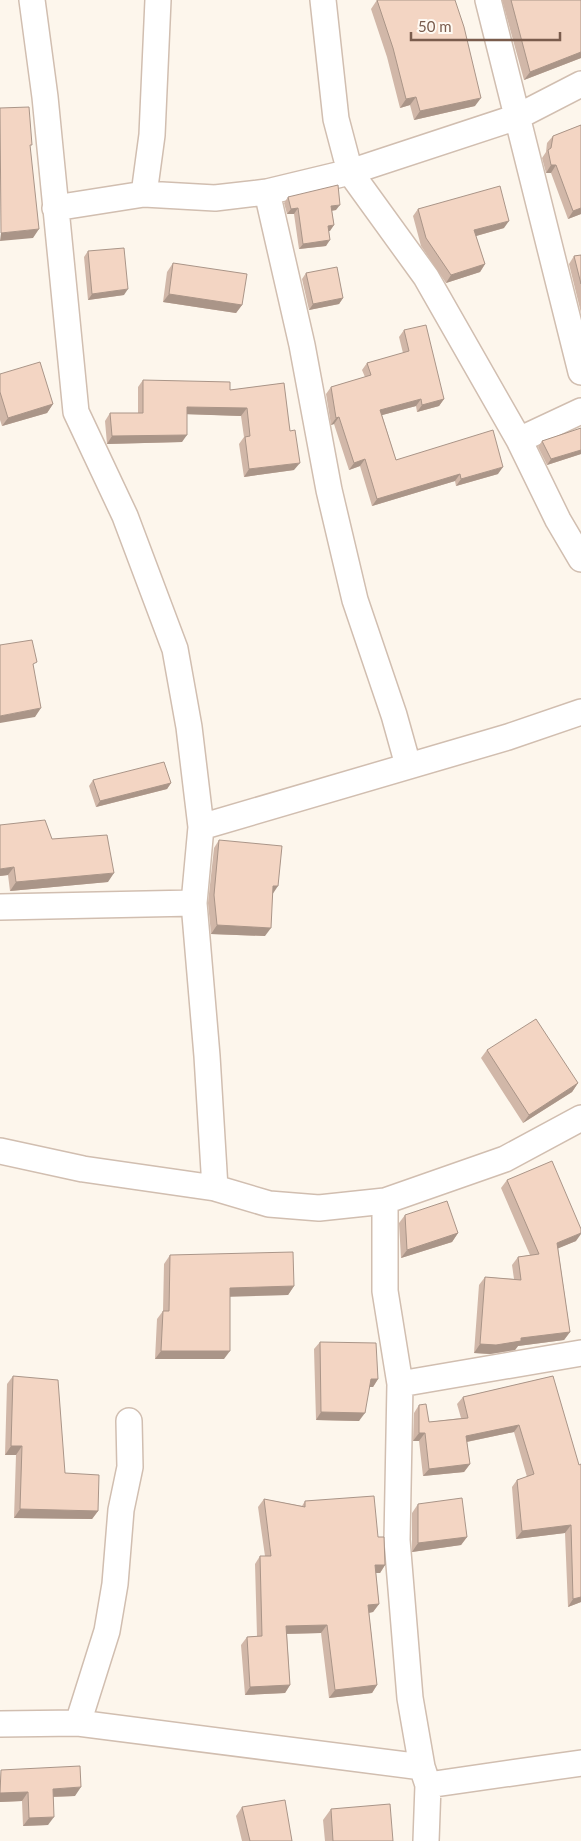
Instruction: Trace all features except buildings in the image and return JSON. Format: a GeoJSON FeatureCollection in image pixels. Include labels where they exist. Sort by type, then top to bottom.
{"type":"FeatureCollection","features":[{"type":"Feature","properties":{"kind":"street"},"geometry":{"type":"LineString","coordinates":[[32,0],[46,96],[76,412],[125,516],[175,649],[190,727],[201,827],[194,903],[207,1056],[215,1188]]}},
{"type":"Feature","properties":{"kind":"street"},"geometry":{"type":"LineString","coordinates":[[144,194],[152,135],[158,0]]}},
{"type":"Feature","properties":{"kind":"street"},"geometry":{"type":"LineString","coordinates":[[323,0],[336,118],[350,172],[426,277],[518,440],[558,520],[581,559]]}},
{"type":"Feature","properties":{"kind":"street"},"geometry":{"type":"LineString","coordinates":[[488,0],[581,372]]}},
{"type":"Feature","properties":{"kind":"street"},"geometry":{"type":"LineString","coordinates":[[56,208],[144,194],[216,198],[267,192],[350,172],[517,117],[581,84]]}},
{"type":"Feature","properties":{"kind":"street"},"geometry":{"type":"LineString","coordinates":[[267,192],[302,345],[329,490],[355,600],[394,715],[408,765]]}},
{"type":"Feature","properties":{"kind":"street"},"geometry":{"type":"LineString","coordinates":[[518,440],[581,411]]}},
{"type":"Feature","properties":{"kind":"street"},"geometry":{"type":"LineString","coordinates":[[201,827],[508,737],[581,712]]}},
{"type":"Feature","properties":{"kind":"street"},"geometry":{"type":"LineString","coordinates":[[0,907],[194,903]]}},
{"type":"Feature","properties":{"kind":"street"},"geometry":{"type":"LineString","coordinates":[[0,1151],[83,1169],[215,1188],[269,1204],[319,1208],[385,1201],[505,1159],[581,1118]]}},
{"type":"Feature","properties":{"kind":"street"},"geometry":{"type":"LineString","coordinates":[[385,1201],[385,1290],[400,1384],[397,1540],[410,1698],[425,1776],[426,1841]]}},
{"type":"Feature","properties":{"kind":"street"},"geometry":{"type":"LineString","coordinates":[[400,1384],[581,1353]]}},
{"type":"Feature","properties":{"kind":"street"},"geometry":{"type":"LineString","coordinates":[[78,1723],[107,1631],[114,1584],[121,1510],[130,1467],[129,1421]]}},
{"type":"Feature","properties":{"kind":"street"},"geometry":{"type":"LineString","coordinates":[[0,1724],[78,1723],[425,1776],[581,1763]]}}]}
